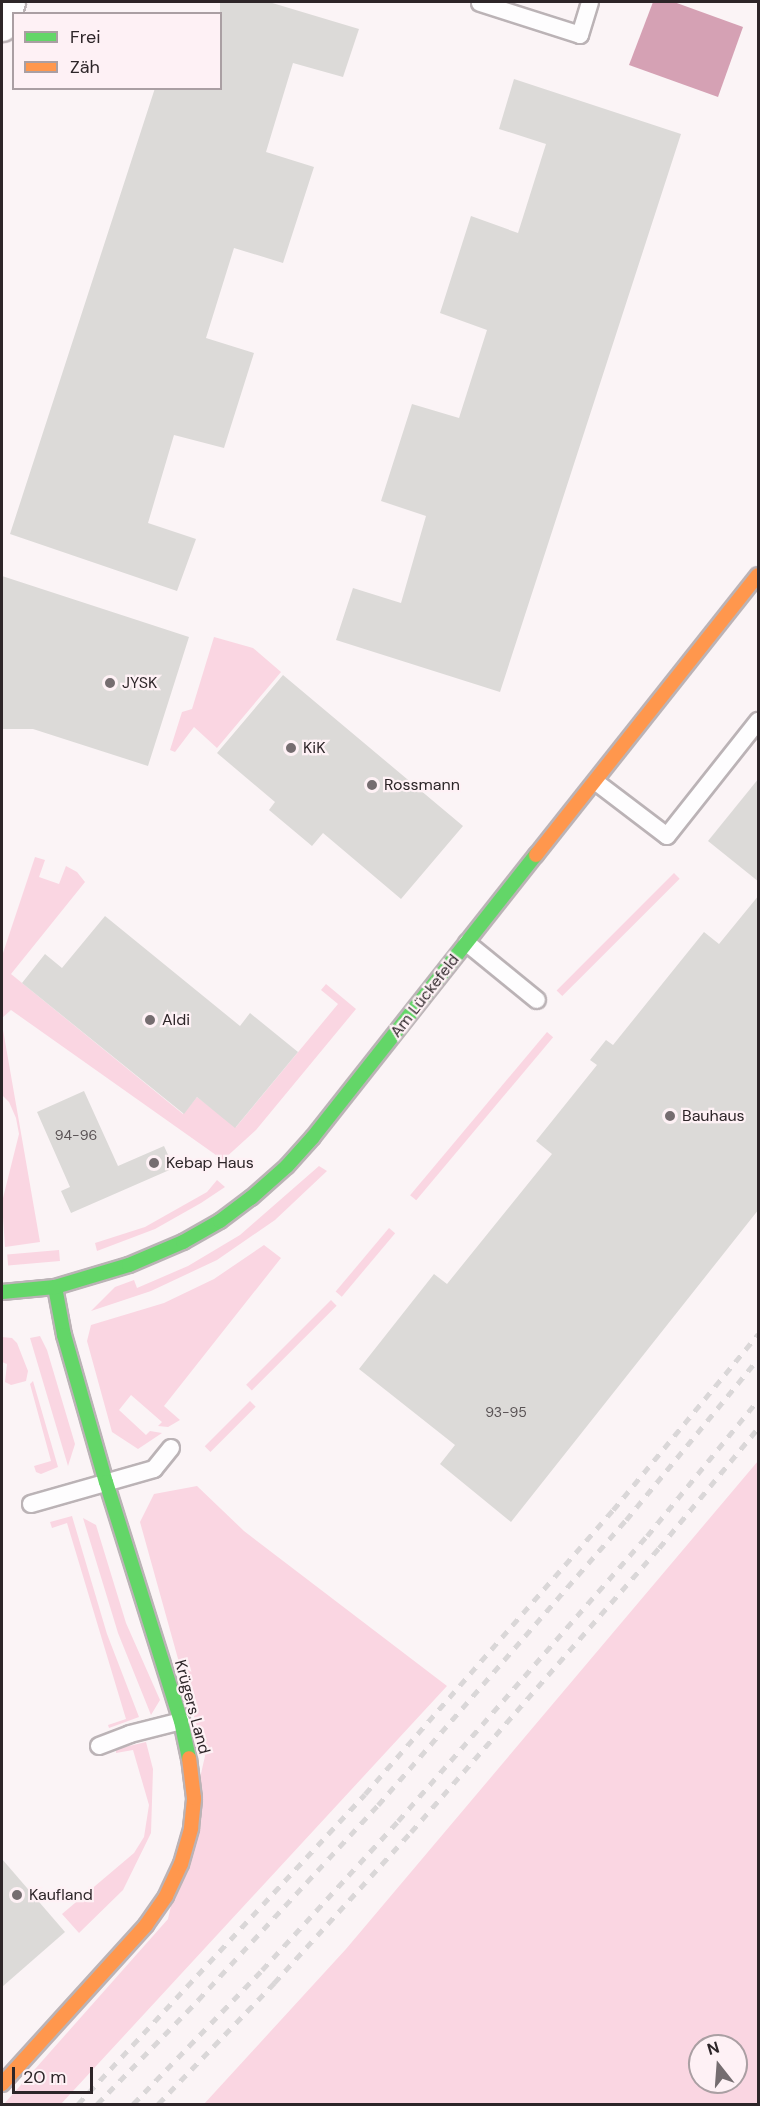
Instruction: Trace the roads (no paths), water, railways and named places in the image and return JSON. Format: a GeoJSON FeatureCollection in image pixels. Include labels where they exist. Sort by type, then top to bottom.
{"type":"FeatureCollection","features":[{"type":"Feature","properties":{"kind":"street"},"geometry":{"type":"LineString","coordinates":[[2,25],[9,2]]}},
{"type":"Feature","properties":{"kind":"street","name":"Am Lückefeld"},"geometry":{"type":"LineString","coordinates":[[2,1292],[55,1287],[129,1265],[183,1242],[220,1221],[251,1198],[313,1137],[757,579]]}},
{"type":"Feature","properties":{"kind":"street","name":"Krügers Land"},"geometry":{"type":"LineString","coordinates":[[2,2084],[146,1925],[166,1896],[181,1864],[191,1828],[194,1798],[191,1766],[181,1721],[106,1482],[64,1335],[55,1287]]}},
{"type":"Feature","properties":{"kind":"lane"},"geometry":{"type":"LineString","coordinates":[[480,3],[580,35],[590,2]]}},
{"type":"Feature","properties":{"kind":"lane"},"geometry":{"type":"LineString","coordinates":[[596,782],[667,836],[759,721]]}},
{"type":"Feature","properties":{"kind":"lane"},"geometry":{"type":"LineString","coordinates":[[466,944],[537,1000]]}},
{"type":"Feature","properties":{"kind":"lane"},"geometry":{"type":"LineString","coordinates":[[31,1504],[154,1469],[171,1448]]}},
{"type":"Feature","properties":{"kind":"lane"},"geometry":{"type":"LineString","coordinates":[[99,1746],[122,1736],[181,1721]]}},
{"type":"Feature","properties":{"kind":"railway"},"geometry":{"type":"LineString","coordinates":[[78,2104],[365,1794],[613,1510],[758,1334]]}},
{"type":"Feature","properties":{"kind":"railway"},"geometry":{"type":"LineString","coordinates":[[97,2104],[198,2000],[378,1805],[626,1520],[758,1359]]}},
{"type":"Feature","properties":{"kind":"railway"},"geometry":{"type":"LineString","coordinates":[[133,2104],[262,1970],[398,1821],[647,1536],[758,1400]]}},
{"type":"Feature","properties":{"kind":"railway"},"geometry":{"type":"LineString","coordinates":[[158,2104],[274,1983],[411,1832],[659,1548],[758,1428]]}},
{"type":"Feature","properties":{"kind":"place","name":"JYSK"},"geometry":{"type":"Point","coordinates":[110,683]}},
{"type":"Feature","properties":{"kind":"place","name":"KiK"},"geometry":{"type":"Point","coordinates":[291,748]}},
{"type":"Feature","properties":{"kind":"place","name":"Rossmann"},"geometry":{"type":"Point","coordinates":[372,785]}},
{"type":"Feature","properties":{"kind":"place","name":"Aldi"},"geometry":{"type":"Point","coordinates":[150,1020]}},
{"type":"Feature","properties":{"kind":"place","name":"Bauhaus"},"geometry":{"type":"Point","coordinates":[670,1116]}},
{"type":"Feature","properties":{"kind":"place","name":"Kebap Haus"},"geometry":{"type":"Point","coordinates":[154,1163]}},
{"type":"Feature","properties":{"kind":"place","name":"Kaufland"},"geometry":{"type":"Point","coordinates":[17,1895]}}]}
